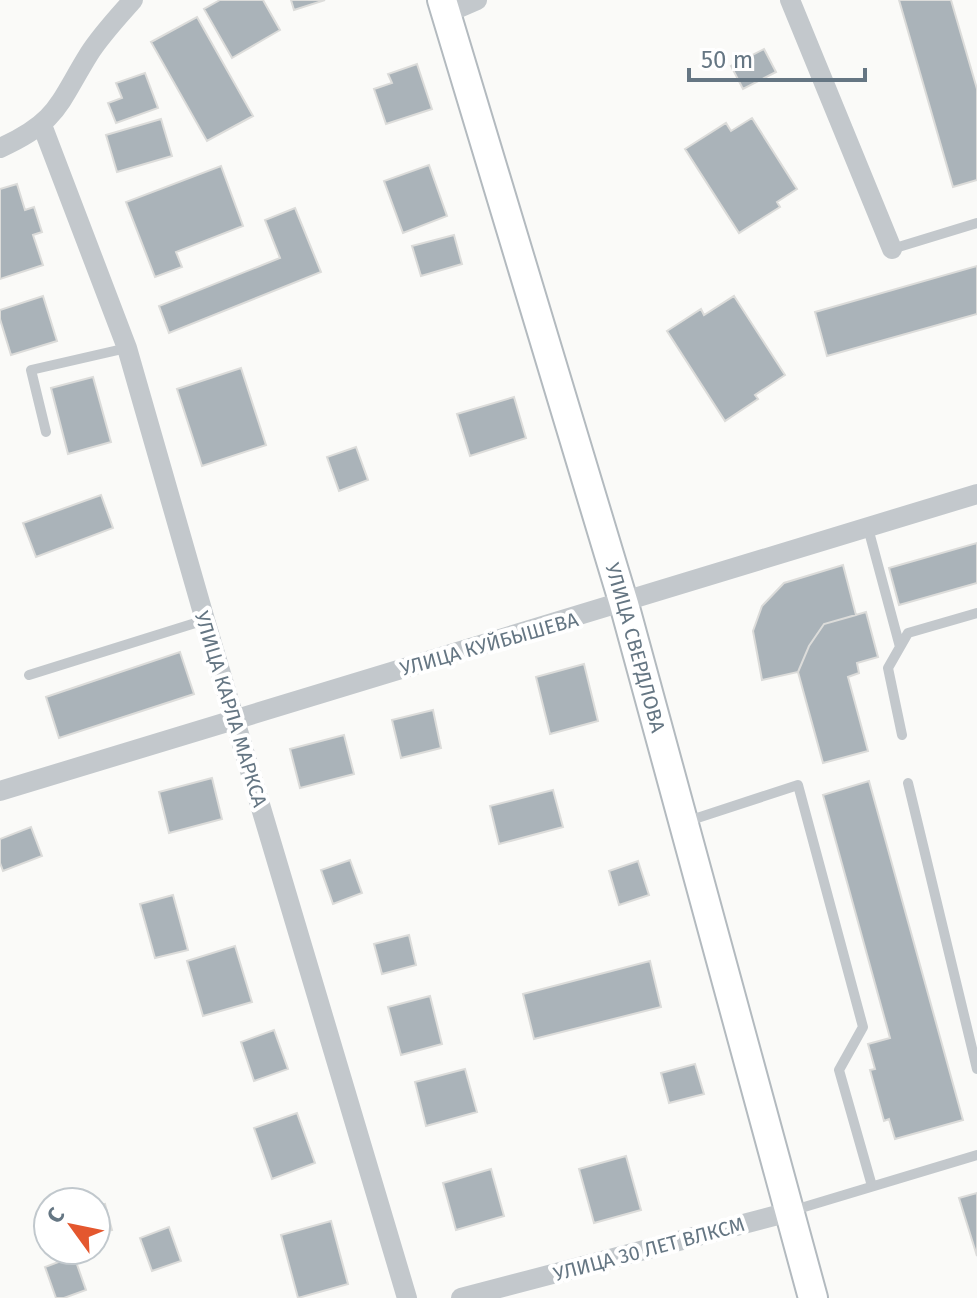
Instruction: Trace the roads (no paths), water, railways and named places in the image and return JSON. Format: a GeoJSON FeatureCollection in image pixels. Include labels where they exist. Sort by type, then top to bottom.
{"type":"FeatureCollection","features":[{"type":"Feature","properties":{"kind":"main road","name":"УЛИЦА СВЕРДЛОВА"},"geometry":{"type":"LineString","coordinates":[[444,6],[624,604],[813,1298]]}},
{"type":"Feature","properties":{"kind":"street"},"geometry":{"type":"LineString","coordinates":[[0,148],[42,125],[56,111],[103,35],[133,0]]}},
{"type":"Feature","properties":{"kind":"street"},"geometry":{"type":"LineString","coordinates":[[444,6],[477,0]]}},
{"type":"Feature","properties":{"kind":"street"},"geometry":{"type":"LineString","coordinates":[[790,0],[892,249]]}},
{"type":"Feature","properties":{"kind":"street","name":"УЛИЦА КАРЛА МАРКСА"},"geometry":{"type":"LineString","coordinates":[[42,125],[127,348],[407,1298]]}},
{"type":"Feature","properties":{"kind":"street","name":"УЛИЦА КУЙБЫШЕВА"},"geometry":{"type":"LineString","coordinates":[[0,791],[624,604],[977,494]]}},
{"type":"Feature","properties":{"kind":"street","name":"УЛИЦА 30 ЛЕТ ВЛКСМ"},"geometry":{"type":"LineString","coordinates":[[461,1298],[789,1212]]}},
{"type":"Feature","properties":{"kind":"lane"},"geometry":{"type":"LineString","coordinates":[[892,249],[977,223]]}},
{"type":"Feature","properties":{"kind":"lane"},"geometry":{"type":"LineString","coordinates":[[46,432],[31,370],[127,348]]}},
{"type":"Feature","properties":{"kind":"lane"},"geometry":{"type":"LineString","coordinates":[[868,528],[900,647]]}},
{"type":"Feature","properties":{"kind":"lane"},"geometry":{"type":"LineString","coordinates":[[902,735],[888,668],[908,633],[977,613]]}},
{"type":"Feature","properties":{"kind":"lane"},"geometry":{"type":"LineString","coordinates":[[29,675],[205,620]]}},
{"type":"Feature","properties":{"kind":"lane"},"geometry":{"type":"LineString","coordinates":[[908,783],[973,1031],[977,1069]]}},
{"type":"Feature","properties":{"kind":"lane"},"geometry":{"type":"LineString","coordinates":[[683,823],[798,785],[863,1027],[839,1070],[872,1186]]}},
{"type":"Feature","properties":{"kind":"lane"},"geometry":{"type":"LineString","coordinates":[[789,1212],[977,1155]]}}]}
